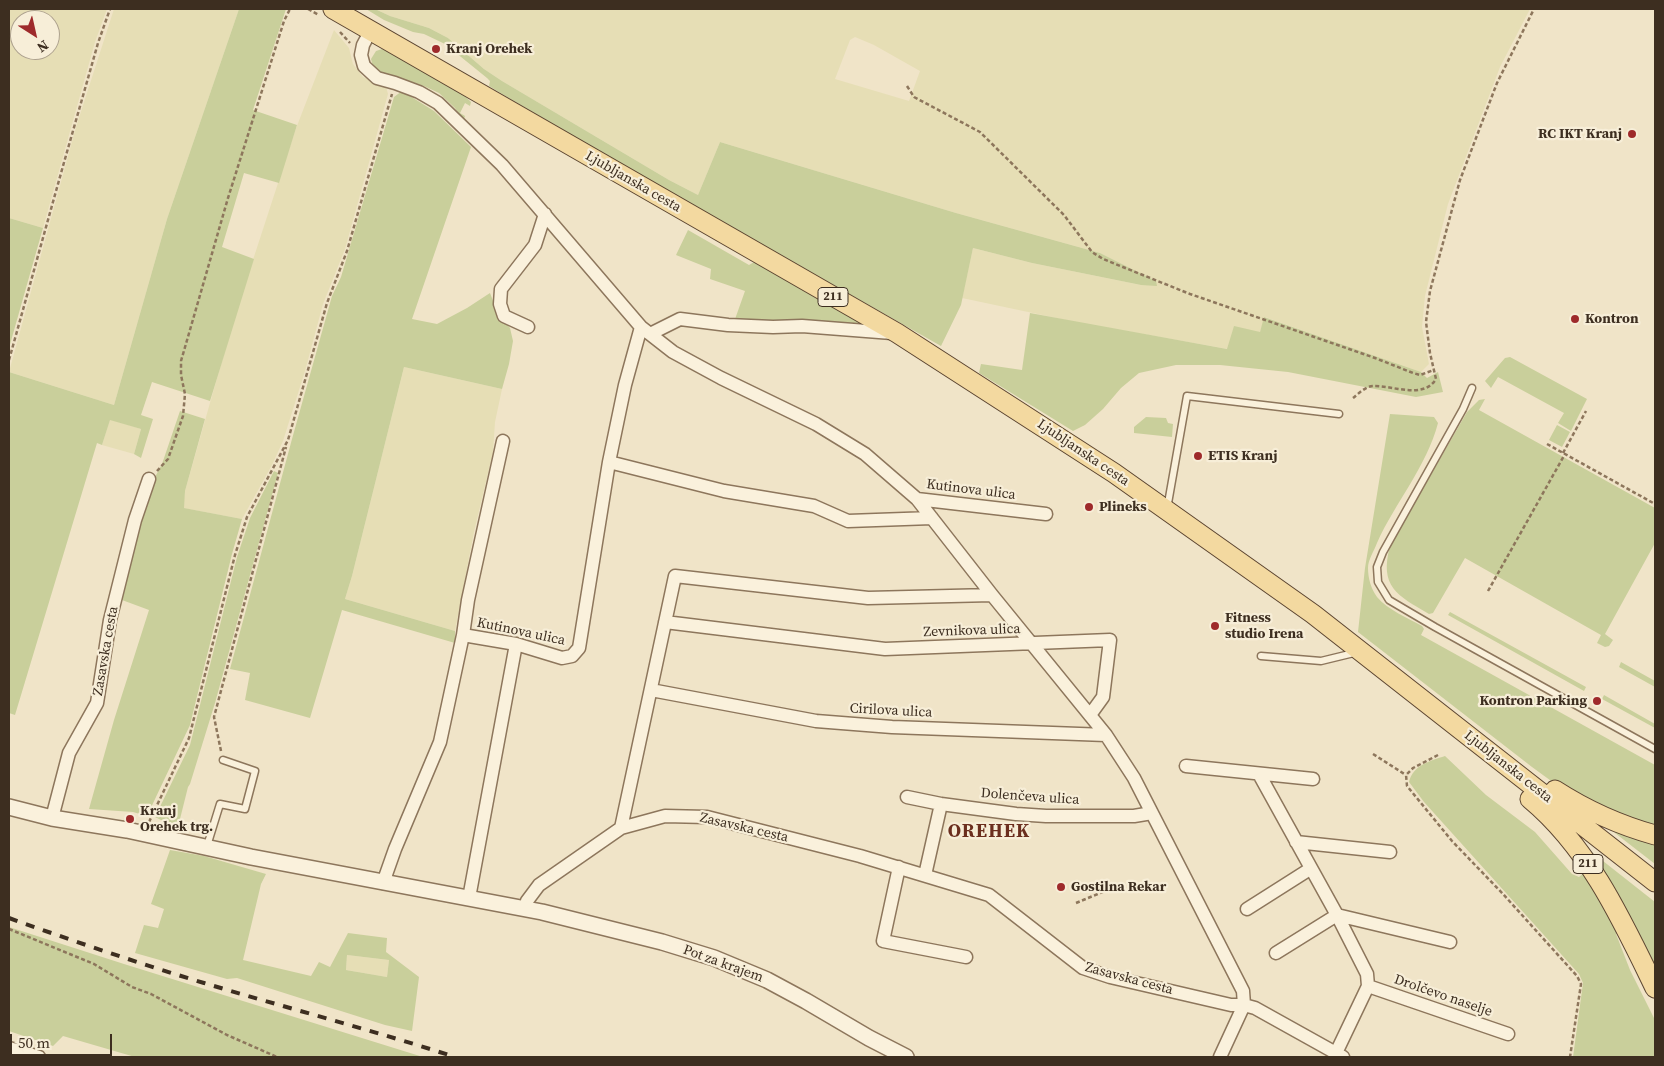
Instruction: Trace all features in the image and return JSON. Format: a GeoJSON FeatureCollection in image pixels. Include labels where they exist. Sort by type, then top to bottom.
{"type":"FeatureCollection","features":[{"type":"Feature","properties":{"kind":"main road","name":"Ljubljanska cesta"},"geometry":{"type":"LineString","coordinates":[[333,9],[897,333],[1018,410],[1167,510],[1313,614],[1655,882]]}},
{"type":"Feature","properties":{"kind":"main road","name":"211"},"geometry":{"type":"LineString","coordinates":[[1496,758],[1522,764],[1551,787],[1586,809],[1616,822],[1655,835]]}},
{"type":"Feature","properties":{"kind":"main road","name":"211"},"geometry":{"type":"LineString","coordinates":[[1496,758],[1514,785],[1562,828],[1595,873],[1634,943],[1655,988]]}},
{"type":"Feature","properties":{"kind":"street"},"geometry":{"type":"LineString","coordinates":[[371,30],[363,45],[361,55],[364,66],[377,78],[419,92],[438,103],[502,165],[581,259],[646,331],[673,352],[721,378],[816,424],[865,454],[916,498]]}},
{"type":"Feature","properties":{"kind":"street"},"geometry":{"type":"LineString","coordinates":[[528,327],[504,316],[500,304],[501,289],[534,245],[545,214]]}},
{"type":"Feature","properties":{"kind":"street","name":"Ljubljanska cesta"},"geometry":{"type":"LineString","coordinates":[[646,331],[680,319],[728,325],[802,326],[897,333]]}},
{"type":"Feature","properties":{"kind":"street","name":"Kutinova ulica"},"geometry":{"type":"LineString","coordinates":[[503,441],[462,635],[516,644],[562,658],[572,656],[579,648],[609,462],[625,385],[646,331]]}},
{"type":"Feature","properties":{"kind":"street"},"geometry":{"type":"LineString","coordinates":[[609,462],[724,491],[814,506],[848,521],[932,518]]}},
{"type":"Feature","properties":{"kind":"street","name":"Zasavska cesta"},"geometry":{"type":"LineString","coordinates":[[52,818],[68,753],[97,703],[110,620],[136,520],[149,479]]}},
{"type":"Feature","properties":{"kind":"street","name":"Kutinova ulica"},"geometry":{"type":"LineString","coordinates":[[916,498],[1046,514]]}},
{"type":"Feature","properties":{"kind":"street","name":"Kutinova ulica"},"geometry":{"type":"LineString","coordinates":[[916,498],[992,595]]}},
{"type":"Feature","properties":{"kind":"street"},"geometry":{"type":"LineString","coordinates":[[621,828],[675,576],[868,598],[992,595]]}},
{"type":"Feature","properties":{"kind":"street","name":"Zevnikova ulica"},"geometry":{"type":"LineString","coordinates":[[992,595],[1032,644]]}},
{"type":"Feature","properties":{"kind":"street","name":"Zevnikova ulica"},"geometry":{"type":"LineString","coordinates":[[665,622],[885,649],[1032,644]]}},
{"type":"Feature","properties":{"kind":"street"},"geometry":{"type":"LineString","coordinates":[[383,883],[395,849],[440,742],[462,635]]}},
{"type":"Feature","properties":{"kind":"street"},"geometry":{"type":"LineString","coordinates":[[1032,644],[1110,640],[1103,697],[1090,715]]}},
{"type":"Feature","properties":{"kind":"street"},"geometry":{"type":"LineString","coordinates":[[470,898],[516,644]]}},
{"type":"Feature","properties":{"kind":"street"},"geometry":{"type":"LineString","coordinates":[[1032,644],[1106,735],[1134,778],[1202,915],[1243,991],[1244,1005],[1220,1057]]}},
{"type":"Feature","properties":{"kind":"street","name":"Cirilova ulica"},"geometry":{"type":"LineString","coordinates":[[651,690],[816,721],[892,727],[1106,735]]}},
{"type":"Feature","properties":{"kind":"street"},"geometry":{"type":"LineString","coordinates":[[1186,766],[1313,779]]}},
{"type":"Feature","properties":{"kind":"street"},"geometry":{"type":"LineString","coordinates":[[1259,774],[1337,915],[1366,974],[1368,986],[1339,1055]]}},
{"type":"Feature","properties":{"kind":"street","name":"Dolenčeva ulica"},"geometry":{"type":"LineString","coordinates":[[907,797],[940,804],[1046,816],[1134,816],[1152,813]]}},
{"type":"Feature","properties":{"kind":"street"},"geometry":{"type":"LineString","coordinates":[[925,875],[940,804]]}},
{"type":"Feature","properties":{"kind":"street"},"geometry":{"type":"LineString","coordinates":[[9,807],[52,818],[127,830],[383,883],[525,909]]}},
{"type":"Feature","properties":{"kind":"street","name":"Zasavska cesta"},"geometry":{"type":"LineString","coordinates":[[525,909],[527,900],[539,885],[621,828],[665,816],[707,817],[899,867],[989,895],[1083,968],[1110,977],[1231,1005],[1244,1005],[1255,1008],[1339,1055]]}},
{"type":"Feature","properties":{"kind":"street"},"geometry":{"type":"LineString","coordinates":[[1296,842],[1390,852]]}},
{"type":"Feature","properties":{"kind":"street"},"geometry":{"type":"LineString","coordinates":[[899,867],[883,941],[966,958]]}},
{"type":"Feature","properties":{"kind":"street"},"geometry":{"type":"LineString","coordinates":[[1247,909],[1310,869]]}},
{"type":"Feature","properties":{"kind":"street","name":"Pot za krajem"},"geometry":{"type":"LineString","coordinates":[[525,909],[662,942],[738,966],[799,997],[869,1038],[906,1057]]}},
{"type":"Feature","properties":{"kind":"street"},"geometry":{"type":"LineString","coordinates":[[1276,953],[1337,915],[1450,942]]}},
{"type":"Feature","properties":{"kind":"street","name":"Drolčevo naselje"},"geometry":{"type":"LineString","coordinates":[[1368,986],[1508,1034]]}},
{"type":"Feature","properties":{"kind":"street"},"geometry":{"type":"LineString","coordinates":[[9,1048],[39,1057]]}},
{"type":"Feature","properties":{"kind":"lane"},"geometry":{"type":"LineString","coordinates":[[1472,388],[1463,410],[1383,552],[1377,567],[1378,582],[1382,590],[1389,600],[1435,627],[1655,750]]}},
{"type":"Feature","properties":{"kind":"lane"},"geometry":{"type":"LineString","coordinates":[[1167,510],[1187,396],[1339,414]]}},
{"type":"Feature","properties":{"kind":"lane"},"geometry":{"type":"LineString","coordinates":[[1261,656],[1321,661],[1362,651]]}},
{"type":"Feature","properties":{"kind":"lane"},"geometry":{"type":"LineString","coordinates":[[207,848],[220,804],[244,809],[255,770],[223,760]]}},
{"type":"Feature","properties":{"kind":"path"},"geometry":{"type":"LineString","coordinates":[[9,360],[98,43],[110,9]]}},
{"type":"Feature","properties":{"kind":"path"},"geometry":{"type":"LineString","coordinates":[[149,479],[168,459],[182,416],[185,394],[181,375],[181,361],[231,189],[284,20],[290,9]]}},
{"type":"Feature","properties":{"kind":"path"},"geometry":{"type":"LineString","coordinates":[[1353,398],[1371,386],[1420,390],[1432,385],[1436,379],[1426,322],[1428,296],[1460,180],[1497,83],[1534,9]]}},
{"type":"Feature","properties":{"kind":"path"},"geometry":{"type":"LineString","coordinates":[[223,760],[214,717],[326,303],[347,251],[395,83]]}},
{"type":"Feature","properties":{"kind":"path"},"geometry":{"type":"LineString","coordinates":[[907,86],[914,98],[980,132],[1064,215],[1092,252],[1103,259],[1190,294],[1413,373],[1420,375],[1434,370]]}},
{"type":"Feature","properties":{"kind":"path"},"geometry":{"type":"LineString","coordinates":[[1488,591],[1586,411]]}},
{"type":"Feature","properties":{"kind":"path"},"geometry":{"type":"LineString","coordinates":[[143,834],[189,738],[235,555],[247,517],[288,440]]}},
{"type":"Feature","properties":{"kind":"path"},"geometry":{"type":"LineString","coordinates":[[1547,444],[1655,504]]}},
{"type":"Feature","properties":{"kind":"path"},"geometry":{"type":"LineString","coordinates":[[1373,754],[1406,775]]}},
{"type":"Feature","properties":{"kind":"path"},"geometry":{"type":"LineString","coordinates":[[1406,775],[1413,768],[1438,755]]}},
{"type":"Feature","properties":{"kind":"path"},"geometry":{"type":"LineString","coordinates":[[1406,775],[1407,786],[1435,821],[1577,976],[1581,984],[1570,1057]]}},
{"type":"Feature","properties":{"kind":"path"},"geometry":{"type":"LineString","coordinates":[[1076,903],[1105,892]]}},
{"type":"Feature","properties":{"kind":"path"},"geometry":{"type":"LineString","coordinates":[[9,929],[94,964],[132,987],[151,994],[227,1035],[277,1057]]}},
{"type":"Feature","properties":{"kind":"shaded area"},"geometry":{"type":"Polygon","coordinates":[[[9,9],[107,9],[95,42],[43,228],[9,218],[9,9]]]}},
{"type":"Feature","properties":{"kind":"shaded area"},"geometry":{"type":"Polygon","coordinates":[[[114,9],[239,9],[167,219],[114,405],[9,372],[76,127],[114,9]]]}},
{"type":"Feature","properties":{"kind":"shaded area"},"geometry":{"type":"Polygon","coordinates":[[[375,9],[1530,9],[1500,67],[1448,204],[1425,296],[1422,327],[1429,364],[1421,372],[1265,317],[1260,332],[1228,349],[1080,323],[962,298],[973,248],[1032,263],[1141,285],[1156,281],[1100,253],[956,213],[720,142],[698,195],[669,180],[502,81],[484,69],[448,38],[429,28],[390,16],[375,9]],[[855,37],[850,40],[835,79],[909,101],[920,71],[874,45],[855,37]]]}},
{"type":"Feature","properties":{"kind":"shaded area"},"geometry":{"type":"Polygon","coordinates":[[[334,30],[349,48],[353,64],[363,77],[386,87],[388,94],[345,249],[323,304],[283,441],[242,519],[183,508],[185,491],[235,315],[295,131],[334,30]]]}},
{"type":"Feature","properties":{"kind":"shaded area"},"geometry":{"type":"Polygon","coordinates":[[[404,367],[502,389],[495,422],[493,452],[474,532],[455,631],[345,599],[404,367]]]}},
{"type":"Feature","properties":{"kind":"shaded area"},"geometry":{"type":"Polygon","coordinates":[[[110,419],[141,429],[134,454],[102,445],[110,419]]]}},
{"type":"Feature","properties":{"kind":"shaded area"},"geometry":{"type":"Polygon","coordinates":[[[347,955],[389,960],[387,977],[346,970],[347,955]]]}},
{"type":"Feature","properties":{"kind":"green space"},"geometry":{"type":"Polygon","coordinates":[[[239,9],[286,9],[253,110],[297,125],[279,183],[244,173],[222,247],[254,259],[210,401],[152,382],[141,415],[153,419],[141,458],[134,454],[141,429],[110,420],[102,445],[97,443],[15,715],[9,713],[9,372],[114,405],[167,219],[239,9]]]}},
{"type":"Feature","properties":{"kind":"green space"},"geometry":{"type":"Polygon","coordinates":[[[366,9],[375,9],[390,16],[429,28],[448,38],[484,69],[502,81],[669,180],[698,195],[720,142],[956,213],[1100,253],[1156,281],[1157,286],[1141,285],[1032,263],[973,248],[961,305],[941,346],[655,184],[507,97],[489,86],[490,81],[487,78],[445,44],[424,34],[413,32],[384,20],[366,9]]]}},
{"type":"Feature","properties":{"kind":"green space"},"geometry":{"type":"Polygon","coordinates":[[[382,49],[404,58],[468,94],[466,97],[471,102],[470,106],[465,103],[460,113],[465,116],[464,119],[439,93],[381,72],[373,66],[371,59],[376,51],[382,49]]]}},
{"type":"Feature","properties":{"kind":"green space"},"geometry":{"type":"Polygon","coordinates":[[[402,91],[434,111],[471,147],[412,319],[437,324],[490,293],[498,314],[510,328],[513,341],[502,389],[404,367],[345,599],[455,631],[455,643],[342,610],[310,718],[245,700],[250,673],[230,669],[332,296],[341,277],[394,97],[402,91]]]}},
{"type":"Feature","properties":{"kind":"green space"},"geometry":{"type":"Polygon","coordinates":[[[9,218],[43,228],[9,348],[9,218]]]}},
{"type":"Feature","properties":{"kind":"green space"},"geometry":{"type":"Polygon","coordinates":[[[688,230],[749,265],[756,261],[862,322],[861,325],[734,322],[745,291],[710,279],[711,269],[676,255],[688,230]]]}},
{"type":"Feature","properties":{"kind":"green space"},"geometry":{"type":"Polygon","coordinates":[[[1030,313],[1227,349],[1234,326],[1260,332],[1264,317],[1421,372],[1427,378],[1438,372],[1443,392],[1416,397],[1288,372],[1220,365],[1176,365],[1139,373],[1121,388],[1103,409],[1085,425],[1073,431],[979,373],[981,364],[1022,370],[1030,313]]]}},
{"type":"Feature","properties":{"kind":"green space"},"geometry":{"type":"Polygon","coordinates":[[[1510,357],[1587,399],[1571,431],[1558,423],[1564,413],[1498,377],[1491,388],[1485,381],[1505,358],[1510,357]]]}},
{"type":"Feature","properties":{"kind":"green space"},"geometry":{"type":"Polygon","coordinates":[[[1485,399],[1479,410],[1655,508],[1655,543],[1605,634],[1613,640],[1609,646],[1605,647],[1597,643],[1601,635],[1465,558],[1433,613],[1429,614],[1408,601],[1393,588],[1389,581],[1387,560],[1390,546],[1467,412],[1479,400],[1485,399]]]}},
{"type":"Feature","properties":{"kind":"green space"},"geometry":{"type":"Polygon","coordinates":[[[180,411],[205,419],[185,491],[184,508],[242,519],[190,725],[147,816],[133,812],[89,809],[114,720],[149,610],[122,600],[136,531],[146,494],[162,464],[180,411]]]}},
{"type":"Feature","properties":{"kind":"green space"},"geometry":{"type":"Polygon","coordinates":[[[1390,414],[1434,417],[1438,423],[1419,469],[1384,528],[1370,559],[1368,565],[1369,576],[1375,594],[1392,610],[1422,626],[1424,629],[1421,635],[1655,765],[1655,830],[1569,794],[1358,632],[1365,568],[1390,414]]]}},
{"type":"Feature","properties":{"kind":"green space"},"geometry":{"type":"Polygon","coordinates":[[[1146,417],[1166,418],[1168,423],[1173,424],[1172,437],[1134,433],[1134,427],[1146,417]]]}},
{"type":"Feature","properties":{"kind":"green space"},"geometry":{"type":"Polygon","coordinates":[[[1557,425],[1570,432],[1562,447],[1549,440],[1557,425]]]}},
{"type":"Feature","properties":{"kind":"green space"},"geometry":{"type":"Polygon","coordinates":[[[274,471],[278,473],[215,703],[188,787],[178,827],[155,817],[190,745],[237,557],[250,518],[274,471]]]}},
{"type":"Feature","properties":{"kind":"green space"},"geometry":{"type":"Polygon","coordinates":[[[1450,612],[1586,687],[1584,691],[1448,615],[1450,612]]]}},
{"type":"Feature","properties":{"kind":"green space"},"geometry":{"type":"Polygon","coordinates":[[[1621,662],[1655,681],[1655,687],[1619,667],[1621,662]]]}},
{"type":"Feature","properties":{"kind":"green space"},"geometry":{"type":"Polygon","coordinates":[[[1604,695],[1655,724],[1655,728],[1602,699],[1604,695]]]}},
{"type":"Feature","properties":{"kind":"green space"},"geometry":{"type":"Polygon","coordinates":[[[1445,756],[1486,795],[1535,832],[1572,874],[1579,877],[1587,870],[1620,929],[1616,934],[1630,970],[1655,1020],[1655,1057],[1573,1057],[1583,983],[1579,974],[1424,802],[1409,782],[1414,771],[1418,768],[1445,756]]]}},
{"type":"Feature","properties":{"kind":"green space"},"geometry":{"type":"Polygon","coordinates":[[[1606,826],[1655,840],[1655,864],[1606,826]]]}},
{"type":"Feature","properties":{"kind":"green space"},"geometry":{"type":"Polygon","coordinates":[[[1584,846],[1655,902],[1655,978],[1584,846]]]}},
{"type":"Feature","properties":{"kind":"green space"},"geometry":{"type":"Polygon","coordinates":[[[170,850],[204,856],[266,874],[261,884],[243,960],[311,976],[319,962],[330,967],[348,933],[387,938],[386,952],[419,977],[412,1031],[385,1025],[237,978],[227,979],[135,953],[144,925],[158,928],[164,909],[151,904],[170,850]],[[347,955],[346,970],[387,977],[389,960],[347,955]]]}},
{"type":"Feature","properties":{"kind":"green space"},"geometry":{"type":"Polygon","coordinates":[[[9,927],[423,1057],[135,1057],[63,1036],[53,1046],[9,1031],[9,927]]]}},
{"type":"Feature","properties":{"kind":"railway"},"geometry":{"type":"LineString","coordinates":[[9,918],[179,975],[455,1057]]}},
{"type":"Feature","properties":{"kind":"place","name":"Kranj Orehek"},"geometry":{"type":"Point","coordinates":[436,49]}},
{"type":"Feature","properties":{"kind":"place","name":"RC IKT Kranj"},"geometry":{"type":"Point","coordinates":[1632,134]}},
{"type":"Feature","properties":{"kind":"place","name":"Kontron"},"geometry":{"type":"Point","coordinates":[1575,319]}},
{"type":"Feature","properties":{"kind":"place","name":"ETIS Kranj"},"geometry":{"type":"Point","coordinates":[1198,456]}},
{"type":"Feature","properties":{"kind":"place","name":"Plineks"},"geometry":{"type":"Point","coordinates":[1089,507]}},
{"type":"Feature","properties":{"kind":"place","name":"Fitness studio Irena"},"geometry":{"type":"Point","coordinates":[1215,626]}},
{"type":"Feature","properties":{"kind":"place","name":"Kontron Parking"},"geometry":{"type":"Point","coordinates":[1597,701]}},
{"type":"Feature","properties":{"kind":"place","name":"Kranj Orehek trg."},"geometry":{"type":"Point","coordinates":[130,819]}},
{"type":"Feature","properties":{"kind":"place","name":"Gostilna Rekar"},"geometry":{"type":"Point","coordinates":[1061,887]}},
{"type":"Feature","properties":{"kind":"district","name":"OREHEK"},"geometry":{"type":"Point","coordinates":[989,832]}}]}
